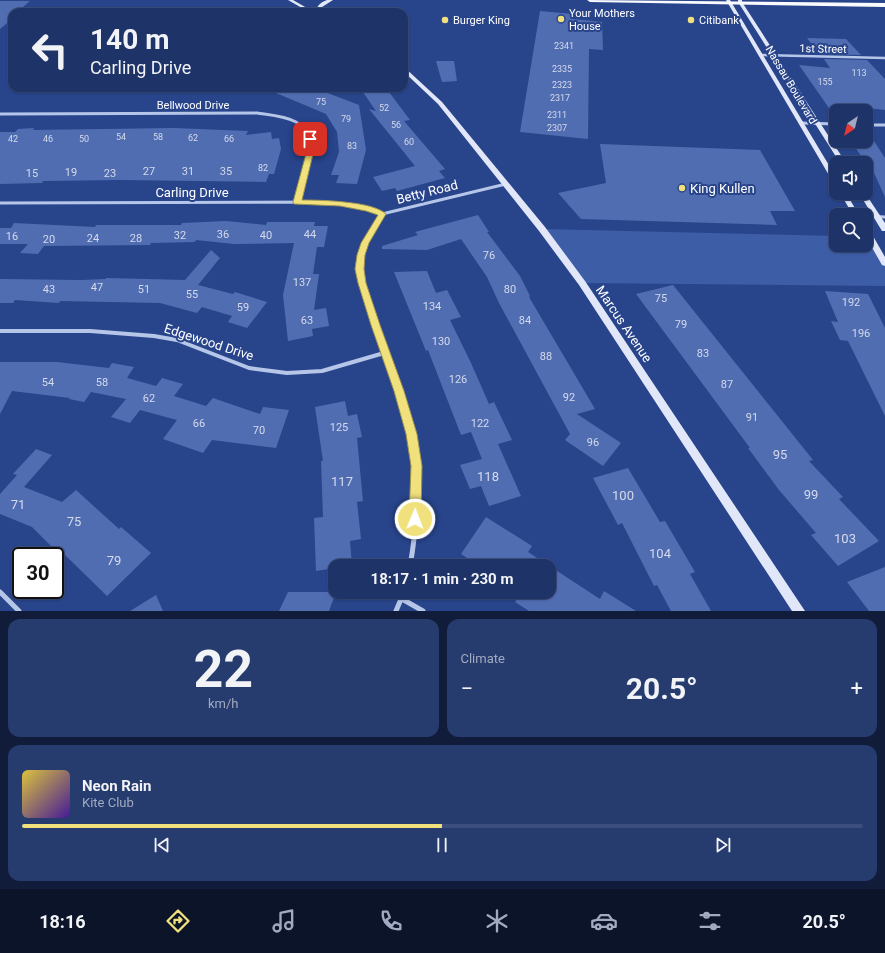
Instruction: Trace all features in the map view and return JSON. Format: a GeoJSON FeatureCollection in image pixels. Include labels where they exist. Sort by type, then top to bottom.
{"type":"FeatureCollection","features":[{"type":"Feature","properties":{"kind":"main road"},"geometry":{"type":"LineString","coordinates":[[290,0],[305,8]]}},
{"type":"Feature","properties":{"kind":"main road"},"geometry":{"type":"LineString","coordinates":[[319,8],[322,4],[331,0]]}},
{"type":"Feature","properties":{"kind":"main road"},"geometry":{"type":"LineString","coordinates":[[590,0],[740,1],[885,5]]}},
{"type":"Feature","properties":{"kind":"main road","name":"Nassau Boulevard"},"geometry":{"type":"LineString","coordinates":[[728,1],[829,170]]}},
{"type":"Feature","properties":{"kind":"main road","name":"Nassau Boulevard"},"geometry":{"type":"LineString","coordinates":[[740,1],[839,156]]}},
{"type":"Feature","properties":{"kind":"main road","name":"Marcus Avenue"},"geometry":{"type":"LineString","coordinates":[[408,73],[440,102],[553,243],[582,283],[799,611]]}},
{"type":"Feature","properties":{"kind":"main road"},"geometry":{"type":"LineString","coordinates":[[866,200],[885,229]]}},
{"type":"Feature","properties":{"kind":"main road"},"geometry":{"type":"LineString","coordinates":[[873,243],[885,263]]}},
{"type":"Feature","properties":{"kind":"street","name":"1st Street"},"geometry":{"type":"LineString","coordinates":[[760,55],[885,58]]}},
{"type":"Feature","properties":{"kind":"street","name":"Bellwood Drive"},"geometry":{"type":"LineString","coordinates":[[0,114],[258,113],[279,116],[297,122],[308,132],[310,139],[310,150],[297,202]]}},
{"type":"Feature","properties":{"kind":"street"},"geometry":{"type":"LineString","coordinates":[[801,123],[829,124]]}},
{"type":"Feature","properties":{"kind":"street"},"geometry":{"type":"LineString","coordinates":[[873,125],[885,125]]}},
{"type":"Feature","properties":{"kind":"street","name":"Betty Road"},"geometry":{"type":"LineString","coordinates":[[411,559],[414,546],[416,466],[409,426],[399,391],[384,353],[362,283],[360,269],[361,255],[365,243],[382,214],[506,184]]}},
{"type":"Feature","properties":{"kind":"street","name":"Carling Drive"},"geometry":{"type":"LineString","coordinates":[[0,203],[327,202],[368,209],[382,214]]}},
{"type":"Feature","properties":{"kind":"street"},"geometry":{"type":"LineString","coordinates":[[873,217],[885,217]]}},
{"type":"Feature","properties":{"kind":"street","name":"Edgewood Drive"},"geometry":{"type":"LineString","coordinates":[[0,331],[90,331],[154,336],[177,340],[249,368],[287,373],[322,371],[384,353]]}},
{"type":"Feature","properties":{"kind":"street"},"geometry":{"type":"LineString","coordinates":[[0,592],[19,611]]}},
{"type":"Feature","properties":{"kind":"street"},"geometry":{"type":"LineString","coordinates":[[396,611],[402,599],[423,611]]}},
{"type":"Feature","properties":{"kind":"shaded area"},"geometry":{"type":"Polygon","coordinates":[[[542,229],[829,236],[829,252],[873,252],[873,247],[885,263],[885,286],[582,283],[542,229]]]}},
{"type":"Feature","properties":{"kind":"building"},"geometry":{"type":"Polygon","coordinates":[[[0,1],[30,1],[23,7],[26,7],[25,8],[8,8],[8,22],[0,29],[0,1]]]}},
{"type":"Feature","properties":{"kind":"building"},"geometry":{"type":"Polygon","coordinates":[[[540,11],[573,14],[573,19],[602,22],[603,50],[589,49],[588,139],[520,132],[540,11]]]}},
{"type":"Feature","properties":{"kind":"building"},"geometry":{"type":"Polygon","coordinates":[[[807,38],[846,39],[861,55],[819,54],[807,38]]]}},
{"type":"Feature","properties":{"kind":"building"},"geometry":{"type":"Polygon","coordinates":[[[824,59],[867,60],[885,79],[885,110],[873,109],[873,104],[829,104],[829,108],[799,65],[830,68],[824,59]]]}},
{"type":"Feature","properties":{"kind":"building"},"geometry":{"type":"Polygon","coordinates":[[[436,61],[454,61],[457,81],[442,82],[436,61]]]}},
{"type":"Feature","properties":{"kind":"building"},"geometry":{"type":"Polygon","coordinates":[[[274,92],[325,92],[359,105],[366,150],[357,184],[336,183],[339,175],[331,175],[339,152],[337,132],[326,114],[274,92]]]}},
{"type":"Feature","properties":{"kind":"building"},"geometry":{"type":"Polygon","coordinates":[[[363,92],[389,92],[410,120],[404,121],[445,169],[439,171],[445,178],[397,191],[395,188],[382,191],[373,177],[415,166],[369,109],[376,111],[363,92]]]}},
{"type":"Feature","properties":{"kind":"building"},"geometry":{"type":"Polygon","coordinates":[[[34,128],[33,130],[174,128],[248,131],[246,135],[271,132],[272,139],[279,138],[281,149],[274,174],[269,174],[266,182],[121,180],[43,181],[42,183],[0,184],[0,132],[15,132],[18,129],[34,128]]]}},
{"type":"Feature","properties":{"kind":"building"},"geometry":{"type":"Polygon","coordinates":[[[874,141],[885,158],[885,197],[873,171],[873,156],[861,156],[855,148],[873,148],[874,141]]]}},
{"type":"Feature","properties":{"kind":"building","name":"King Kullen"},"geometry":{"type":"Polygon","coordinates":[[[600,144],[760,150],[795,211],[770,211],[777,225],[581,219],[558,193],[606,183],[600,144]]]}},
{"type":"Feature","properties":{"kind":"building"},"geometry":{"type":"Polygon","coordinates":[[[478,215],[489,232],[487,232],[520,276],[530,296],[529,297],[595,409],[577,414],[621,443],[603,466],[565,440],[570,434],[499,303],[487,277],[461,239],[427,250],[382,249],[382,246],[418,235],[415,232],[478,215]]]}},
{"type":"Feature","properties":{"kind":"building"},"geometry":{"type":"Polygon","coordinates":[[[226,221],[266,225],[267,222],[315,222],[314,226],[328,226],[324,247],[317,247],[313,274],[319,274],[314,310],[326,308],[329,326],[312,329],[313,336],[288,341],[283,295],[294,243],[234,244],[196,240],[195,242],[151,243],[150,245],[44,246],[38,254],[20,253],[28,244],[0,244],[0,228],[11,228],[14,223],[95,227],[96,225],[181,225],[182,223],[226,221]]]}},
{"type":"Feature","properties":{"kind":"building"},"geometry":{"type":"Polygon","coordinates":[[[211,250],[220,258],[198,285],[233,294],[235,292],[267,302],[247,328],[228,322],[232,316],[202,307],[197,313],[160,303],[60,301],[59,303],[15,300],[13,303],[0,303],[0,279],[82,280],[106,278],[185,280],[211,250]]]}},
{"type":"Feature","properties":{"kind":"building"},"geometry":{"type":"Polygon","coordinates":[[[427,271],[436,293],[447,290],[461,317],[450,320],[489,404],[494,402],[512,440],[498,444],[521,496],[489,506],[481,486],[470,489],[460,465],[482,459],[471,432],[461,435],[428,350],[426,351],[394,272],[427,271]]]}},
{"type":"Feature","properties":{"kind":"building"},"geometry":{"type":"Polygon","coordinates":[[[673,285],[813,460],[809,461],[843,497],[839,499],[879,541],[838,566],[811,535],[816,533],[779,490],[748,448],[750,448],[636,294],[673,285]]]}},
{"type":"Feature","properties":{"kind":"building"},"geometry":{"type":"Polygon","coordinates":[[[825,291],[868,294],[885,328],[885,416],[848,341],[840,340],[831,321],[838,322],[825,291]]]}},
{"type":"Feature","properties":{"kind":"building"},"geometry":{"type":"Polygon","coordinates":[[[0,362],[57,362],[109,368],[112,363],[134,367],[127,378],[156,386],[162,378],[183,384],[174,396],[206,406],[213,398],[260,414],[263,407],[289,410],[276,448],[212,440],[203,453],[163,439],[177,420],[140,410],[130,423],[111,417],[126,399],[91,392],[84,402],[69,399],[70,398],[12,391],[0,414],[0,362]]]}},
{"type":"Feature","properties":{"kind":"building"},"geometry":{"type":"Polygon","coordinates":[[[345,401],[348,416],[357,414],[362,437],[357,438],[363,501],[357,502],[361,539],[350,541],[352,559],[328,559],[328,569],[316,571],[314,518],[323,517],[321,461],[323,461],[315,407],[345,401]]]}},
{"type":"Feature","properties":{"kind":"building"},"geometry":{"type":"Polygon","coordinates":[[[36,449],[52,455],[24,487],[62,502],[76,490],[119,529],[121,527],[151,553],[107,596],[64,554],[64,547],[52,547],[32,527],[0,514],[0,494],[17,475],[13,474],[36,449]]]}},
{"type":"Feature","properties":{"kind":"building"},"geometry":{"type":"Polygon","coordinates":[[[628,468],[660,522],[665,521],[695,572],[690,574],[711,611],[671,611],[657,585],[654,586],[622,523],[618,525],[593,478],[628,468]]]}},
{"type":"Feature","properties":{"kind":"building"},"geometry":{"type":"Polygon","coordinates":[[[486,517],[532,546],[528,552],[539,559],[468,559],[461,554],[486,517]]]}},
{"type":"Feature","properties":{"kind":"building"},"geometry":{"type":"Polygon","coordinates":[[[885,567],[885,611],[869,611],[847,582],[885,567]]]}},
{"type":"Feature","properties":{"kind":"building"},"geometry":{"type":"Polygon","coordinates":[[[556,570],[600,599],[604,591],[636,611],[529,611],[515,602],[517,599],[556,599],[556,570]]]}},
{"type":"Feature","properties":{"kind":"building"},"geometry":{"type":"Polygon","coordinates":[[[288,592],[328,592],[328,599],[333,599],[329,611],[279,611],[288,592]]]}},
{"type":"Feature","properties":{"kind":"building"},"geometry":{"type":"Polygon","coordinates":[[[156,595],[163,611],[130,611],[156,595]]]}},
{"type":"Feature","properties":{"kind":"place","name":"Your Mothers House"},"geometry":{"type":"Point","coordinates":[561,19]}},
{"type":"Feature","properties":{"kind":"place","name":"Burger King"},"geometry":{"type":"Point","coordinates":[445,20]}},
{"type":"Feature","properties":{"kind":"place","name":"Citibank"},"geometry":{"type":"Point","coordinates":[691,20]}},
{"type":"Feature","properties":{"kind":"place","name":"King Kullen"},"geometry":{"type":"Point","coordinates":[682,188]}},
{"type":"Feature","properties":{"kind":"route"},"geometry":{"type":"LineString","coordinates":[[310,139],[310,150],[297,202],[327,202],[368,209],[382,214],[365,243],[361,255],[360,269],[362,283],[384,353],[399,391],[411,434],[416,466],[415,519]]}}]}
